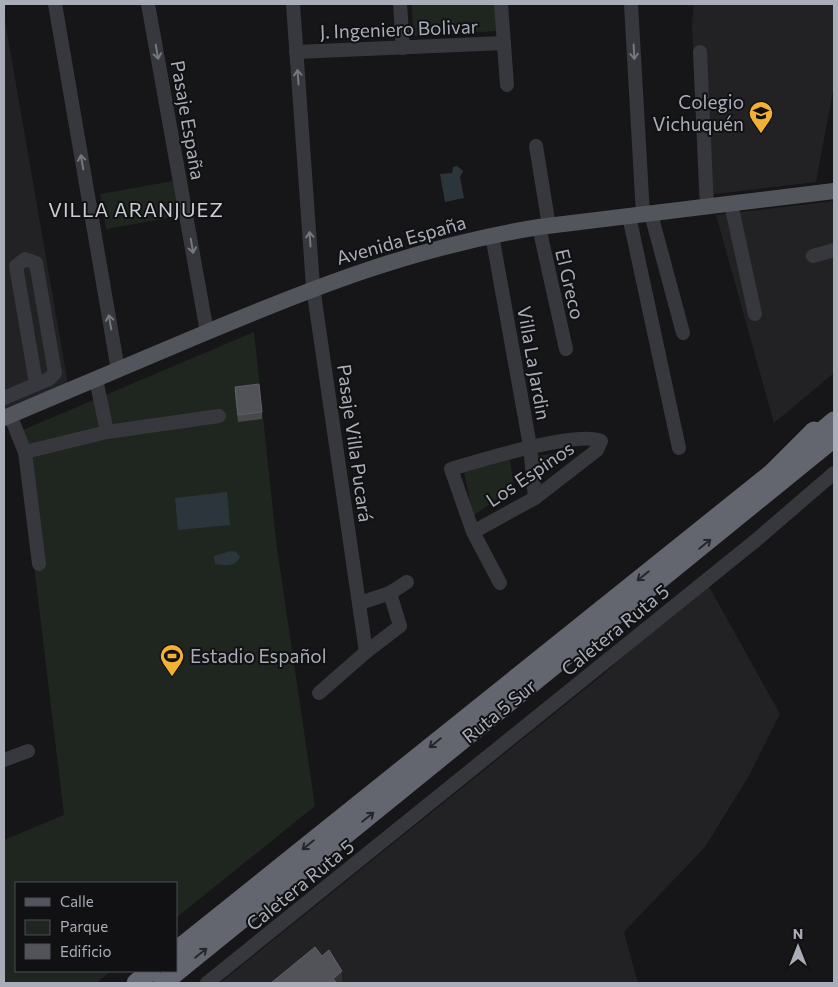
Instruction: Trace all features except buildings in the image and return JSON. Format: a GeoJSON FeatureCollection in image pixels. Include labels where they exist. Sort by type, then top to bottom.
{"type":"FeatureCollection","features":[{"type":"Feature","properties":{"kind":"highway"},"geometry":{"type":"LineString","coordinates":[[782,472],[834,411]]}},
{"type":"Feature","properties":{"kind":"highway","name":"Ruta 5 Sur"},"geometry":{"type":"LineString","coordinates":[[178,971],[782,472],[834,421]]}},
{"type":"Feature","properties":{"kind":"highway","name":"Ruta 5 Sur"},"geometry":{"type":"LineString","coordinates":[[178,948],[782,472],[834,438]]}},
{"type":"Feature","properties":{"kind":"highway"},"geometry":{"type":"LineString","coordinates":[[782,472],[834,444]]}},
{"type":"Feature","properties":{"kind":"highway"},"geometry":{"type":"LineString","coordinates":[[136,983],[150,972]]}},
{"type":"Feature","properties":{"kind":"highway","name":"Ruta 5 Sur"},"geometry":{"type":"LineString","coordinates":[[163,983],[176,972]]}},
{"type":"Feature","properties":{"kind":"main road","name":"Avenida España"},"geometry":{"type":"LineString","coordinates":[[7,417],[313,287],[420,252],[492,235],[544,227],[834,191]]}},
{"type":"Feature","properties":{"kind":"street"},"geometry":{"type":"LineString","coordinates":[[55,4],[118,370]]}},
{"type":"Feature","properties":{"kind":"street","name":"Pasaje España"},"geometry":{"type":"LineString","coordinates":[[148,4],[207,332]]}},
{"type":"Feature","properties":{"kind":"street","name":"Pasaje Villa Pucará"},"geometry":{"type":"LineString","coordinates":[[293,4],[313,287],[366,652]]}},
{"type":"Feature","properties":{"kind":"street"},"geometry":{"type":"LineString","coordinates":[[400,4],[403,48]]}},
{"type":"Feature","properties":{"kind":"street"},"geometry":{"type":"LineString","coordinates":[[501,4],[507,85]]}},
{"type":"Feature","properties":{"kind":"street"},"geometry":{"type":"LineString","coordinates":[[631,4],[641,215],[679,448]]}},
{"type":"Feature","properties":{"kind":"street","name":"J. Ingeniero Bolivar"},"geometry":{"type":"LineString","coordinates":[[296,52],[504,43]]}},
{"type":"Feature","properties":{"kind":"street"},"geometry":{"type":"LineString","coordinates":[[700,52],[707,207]]}},
{"type":"Feature","properties":{"kind":"street","name":"El Greco"},"geometry":{"type":"LineString","coordinates":[[536,146],[544,227],[566,349]]}},
{"type":"Feature","properties":{"kind":"street"},"geometry":{"type":"LineString","coordinates":[[731,204],[756,314]]}},
{"type":"Feature","properties":{"kind":"street"},"geometry":{"type":"LineString","coordinates":[[641,215],[683,333]]}},
{"type":"Feature","properties":{"kind":"street","name":"Villa La Jardin"},"geometry":{"type":"LineString","coordinates":[[492,235],[530,446],[535,498]]}},
{"type":"Feature","properties":{"kind":"street"},"geometry":{"type":"LineString","coordinates":[[814,256],[834,250]]}},
{"type":"Feature","properties":{"kind":"street"},"geometry":{"type":"LineString","coordinates":[[4,398],[36,382],[49,379],[55,369],[36,263],[25,259],[16,266],[36,382]]}},
{"type":"Feature","properties":{"kind":"street"},"geometry":{"type":"LineString","coordinates":[[96,379],[107,432]]}},
{"type":"Feature","properties":{"kind":"street"},"geometry":{"type":"LineString","coordinates":[[25,452],[107,432],[219,416]]}},
{"type":"Feature","properties":{"kind":"street"},"geometry":{"type":"LineString","coordinates":[[7,417],[25,452],[39,564]]}},
{"type":"Feature","properties":{"kind":"street","name":"Los Espinos"},"geometry":{"type":"LineString","coordinates":[[473,532],[535,498],[601,446],[600,441],[583,440],[530,446]]}},
{"type":"Feature","properties":{"kind":"street"},"geometry":{"type":"LineString","coordinates":[[500,583],[473,532],[451,469],[530,446]]}},
{"type":"Feature","properties":{"kind":"street","name":"Caletera Ruta 5"},"geometry":{"type":"LineString","coordinates":[[207,983],[755,541],[834,473]]}},
{"type":"Feature","properties":{"kind":"street"},"geometry":{"type":"LineString","coordinates":[[360,603],[390,593],[407,582]]}},
{"type":"Feature","properties":{"kind":"street"},"geometry":{"type":"LineString","coordinates":[[319,693],[366,652],[400,626],[390,593]]}},
{"type":"Feature","properties":{"kind":"street"},"geometry":{"type":"LineString","coordinates":[[4,760],[28,751]]}},
{"type":"Feature","properties":{"kind":"shaded area","name":"Colegio Vichuquén"},"geometry":{"type":"Polygon","coordinates":[[[694,4],[834,4],[834,86],[816,182],[699,196],[692,23],[694,4]]]}},
{"type":"Feature","properties":{"kind":"shaded area"},"geometry":{"type":"Polygon","coordinates":[[[4,15],[68,384],[4,410],[4,15]]]}},
{"type":"Feature","properties":{"kind":"shaded area"},"geometry":{"type":"Polygon","coordinates":[[[457,166],[463,171],[460,177],[464,198],[445,202],[440,174],[452,173],[453,167],[457,166]]]}},
{"type":"Feature","properties":{"kind":"shaded area"},"geometry":{"type":"Polygon","coordinates":[[[834,201],[834,373],[774,423],[716,215],[834,201]]]}},
{"type":"Feature","properties":{"kind":"shaded area"},"geometry":{"type":"Polygon","coordinates":[[[227,492],[230,525],[178,530],[175,498],[227,492]]]}},
{"type":"Feature","properties":{"kind":"shaded area"},"geometry":{"type":"Polygon","coordinates":[[[231,551],[236,552],[240,557],[238,561],[229,565],[215,564],[214,556],[231,551]]]}},
{"type":"Feature","properties":{"kind":"shaded area"},"geometry":{"type":"Polygon","coordinates":[[[707,583],[780,714],[750,774],[705,847],[624,932],[638,983],[220,983],[601,676],[707,583]]]}},
{"type":"Feature","properties":{"kind":"green space"},"geometry":{"type":"Polygon","coordinates":[[[412,4],[495,4],[497,31],[413,36],[412,4]]]}},
{"type":"Feature","properties":{"kind":"green space"},"geometry":{"type":"Polygon","coordinates":[[[173,181],[179,216],[106,229],[100,194],[173,181]]]}},
{"type":"Feature","properties":{"kind":"green space","name":"Estadio Español"},"geometry":{"type":"Polygon","coordinates":[[[254,332],[277,548],[315,806],[178,916],[178,882],[15,882],[15,972],[110,972],[96,983],[4,983],[4,840],[64,815],[18,432],[254,332]]]}},
{"type":"Feature","properties":{"kind":"green space"},"geometry":{"type":"Polygon","coordinates":[[[576,451],[530,480],[528,457],[576,451]]]}},
{"type":"Feature","properties":{"kind":"green space"},"geometry":{"type":"Polygon","coordinates":[[[510,460],[514,487],[473,516],[464,472],[510,460]]]}},
{"type":"Feature","properties":{"kind":"place","name":"Colegio Vichuquén"},"geometry":{"type":"Point","coordinates":[761,134]}},
{"type":"Feature","properties":{"kind":"place","name":"Estadio Español"},"geometry":{"type":"Point","coordinates":[172,677]}},
{"type":"Feature","properties":{"kind":"district","name":"VILLA ARANJUEZ"},"geometry":{"type":"Point","coordinates":[136,210]}}]}
